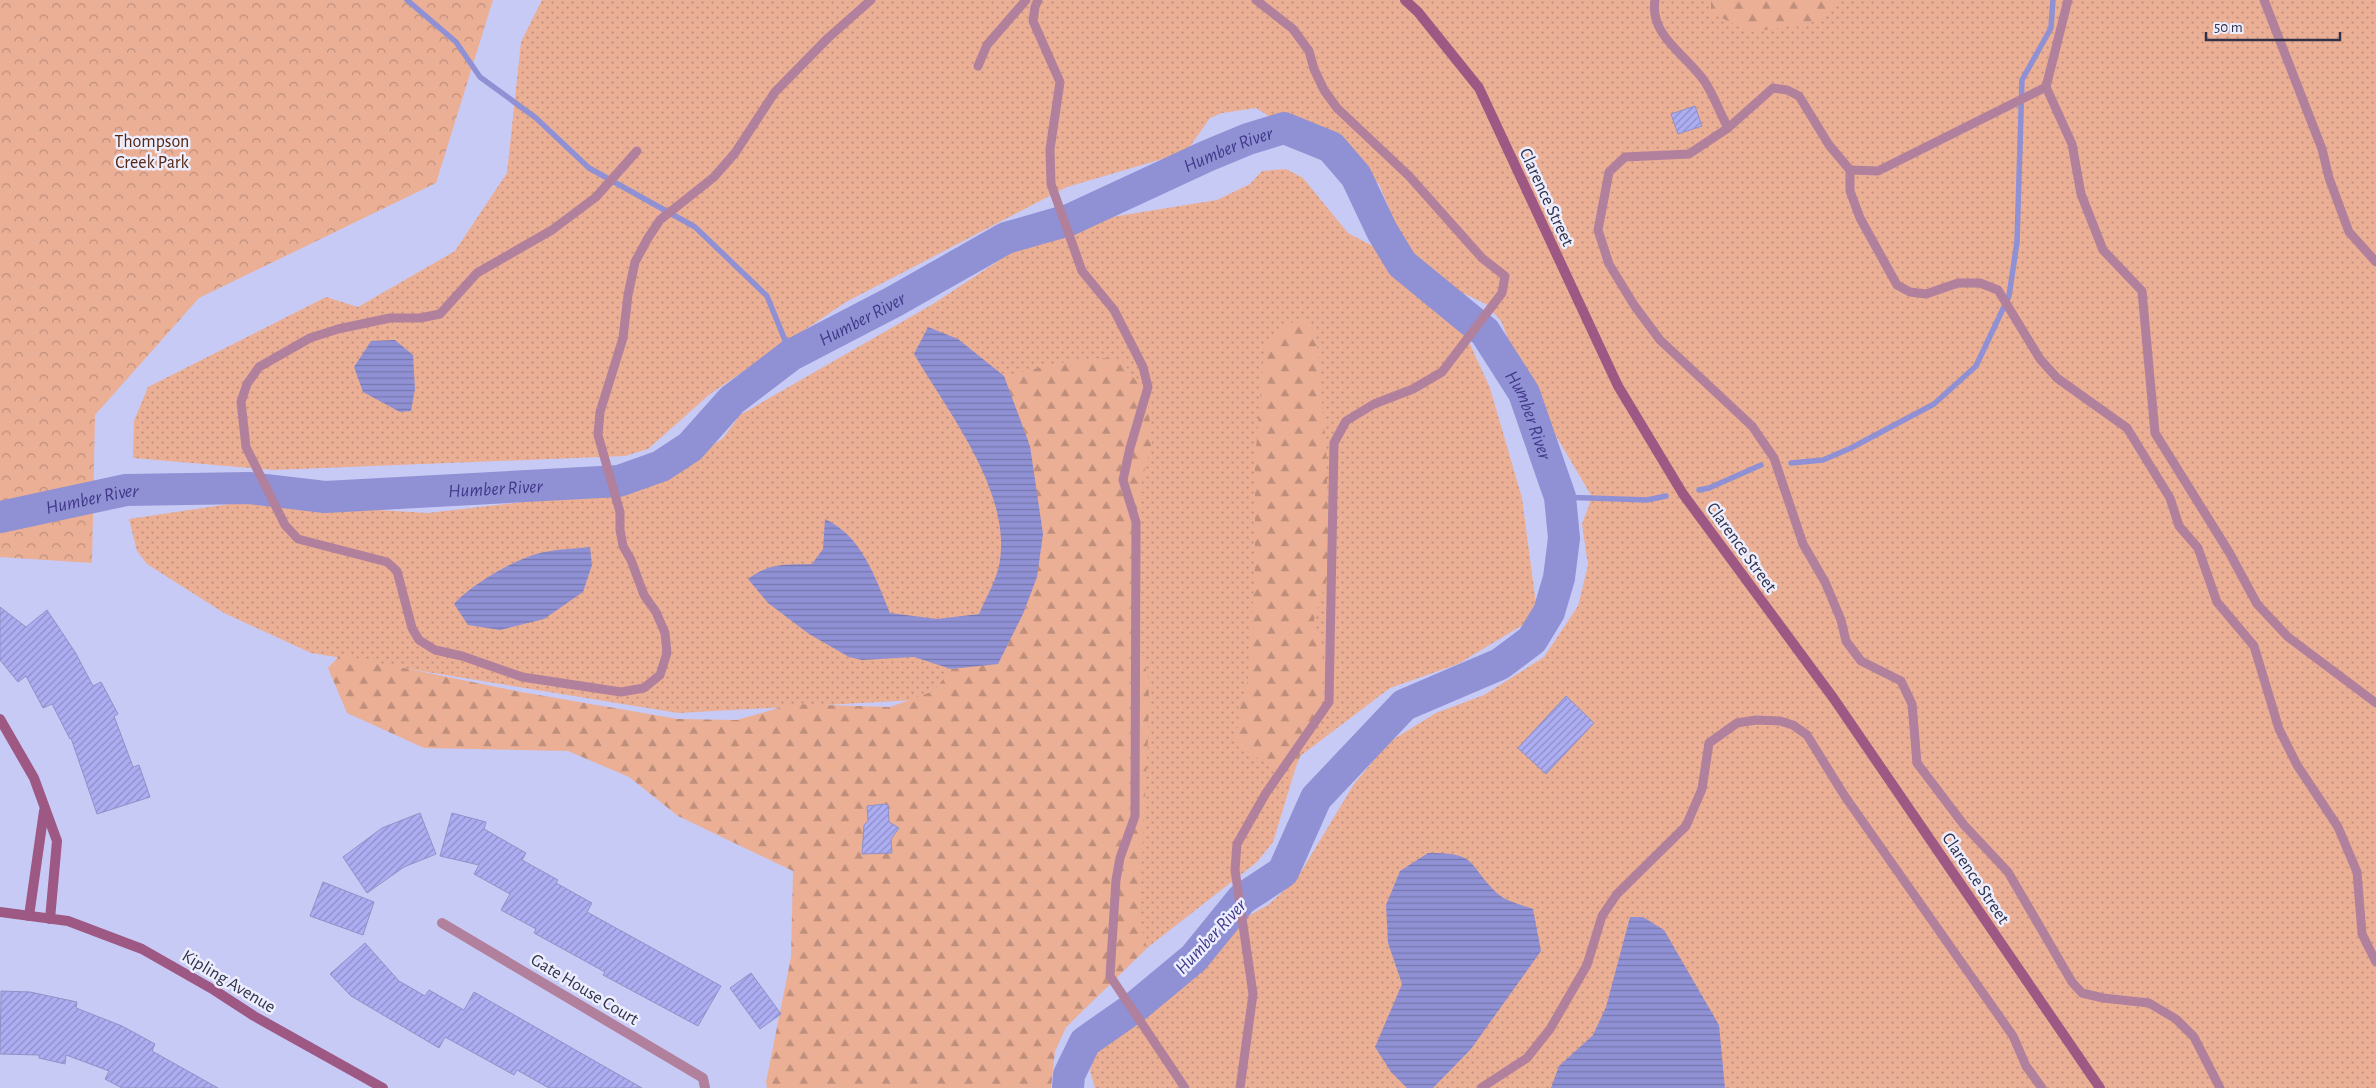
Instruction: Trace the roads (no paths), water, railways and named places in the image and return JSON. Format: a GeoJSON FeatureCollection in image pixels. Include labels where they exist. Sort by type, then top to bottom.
{"type":"FeatureCollection","features":[{"type":"Feature","properties":{"kind":"street","name":"Clarence Street"},"geometry":{"type":"LineString","coordinates":[[1405,0],[1418,12],[1479,88],[1618,386],[1683,494],[1834,699],[2100,1088]]}},
{"type":"Feature","properties":{"kind":"street"},"geometry":{"type":"LineString","coordinates":[[0,719],[28,766],[57,841],[50,919]]}},
{"type":"Feature","properties":{"kind":"street"},"geometry":{"type":"LineString","coordinates":[[29,916],[44,810]]}},
{"type":"Feature","properties":{"kind":"street","name":"Kipling Avenue"},"geometry":{"type":"LineString","coordinates":[[0,912],[50,919],[87,927],[142,949],[214,990],[254,1016],[383,1088]]}},
{"type":"Feature","properties":{"kind":"street","name":"Gate House Court"},"geometry":{"type":"LineString","coordinates":[[442,923],[703,1078],[705,1088]]}},
{"type":"Feature","properties":{"kind":"lane"},"geometry":{"type":"LineString","coordinates":[[637,151],[596,197],[552,230],[478,273],[440,314],[420,318],[390,318],[338,329],[310,338],[259,367],[247,384],[240,402],[246,447],[284,525],[298,539],[387,562],[397,571],[412,628],[419,640],[435,650],[462,656],[522,677],[621,692],[644,688],[660,675],[667,653],[666,633],[656,612],[644,595],[631,560],[623,546],[620,530],[620,512],[598,435],[600,412],[623,338],[628,295],[635,262],[660,220],[714,177],[735,153],[775,92],[828,38],[871,0]]}},
{"type":"Feature","properties":{"kind":"lane"},"geometry":{"type":"LineString","coordinates":[[978,66],[987,45],[1026,0]]}},
{"type":"Feature","properties":{"kind":"lane"},"geometry":{"type":"LineString","coordinates":[[1038,0],[1033,21],[1060,82],[1050,150],[1051,184],[1082,271],[1114,310],[1143,367],[1148,387],[1130,448],[1123,480],[1136,522],[1135,816],[1120,858],[1116,880],[1110,976],[1185,1088]]}},
{"type":"Feature","properties":{"kind":"lane"},"geometry":{"type":"LineString","coordinates":[[1240,1088],[1253,994],[1235,870],[1236,844],[1266,793],[1330,702],[1334,443],[1346,421],[1374,404],[1413,388],[1442,372],[1502,292],[1505,276],[1482,258],[1409,176],[1337,108],[1324,90],[1314,69],[1309,51],[1293,29],[1256,0]]}},
{"type":"Feature","properties":{"kind":"lane"},"geometry":{"type":"LineString","coordinates":[[1656,0],[1653,14],[1665,38],[1686,58],[1706,83],[1728,128]]}},
{"type":"Feature","properties":{"kind":"lane"},"geometry":{"type":"LineString","coordinates":[[2068,0],[2046,87],[2072,144],[2081,194],[2103,250],[2142,291],[2156,433],[2229,552],[2256,604],[2288,637],[2376,703]]}},
{"type":"Feature","properties":{"kind":"lane"},"geometry":{"type":"LineString","coordinates":[[2264,0],[2322,149],[2329,178],[2349,232],[2376,262]]}},
{"type":"Feature","properties":{"kind":"lane"},"geometry":{"type":"LineString","coordinates":[[1850,170],[1878,171],[2046,87]]}},
{"type":"Feature","properties":{"kind":"lane"},"geometry":{"type":"LineString","coordinates":[[2220,1088],[2194,1037],[2176,1019],[2149,1003],[2103,998],[2082,993],[2072,982],[2008,872],[1964,825],[1917,763],[1912,704],[1905,687],[1901,681],[1861,660],[1846,641],[1842,620],[1825,582],[1803,544],[1774,458],[1752,426],[1660,340],[1634,305],[1609,264],[1598,230],[1610,172],[1625,157],[1689,154],[1728,128],[1773,88],[1787,90],[1799,96],[1829,145],[1850,170],[1850,191],[1860,218],[1897,285],[1910,292],[1926,294],[1958,283],[1980,283],[1998,290],[2040,359],[2057,378],[2127,428],[2170,498],[2179,526],[2198,548],[2217,602],[2254,646],[2280,729],[2297,765],[2338,827],[2356,872],[2362,934],[2376,962]]}},
{"type":"Feature","properties":{"kind":"lane"},"geometry":{"type":"LineString","coordinates":[[1481,1088],[1527,1058],[1550,1028],[1587,965],[1602,916],[1617,894],[1635,874],[1686,826],[1702,788],[1709,743],[1737,723],[1756,720],[1780,721],[1793,725],[1807,735],[1844,795],[2013,1036],[2026,1066],[2042,1088]]}},
{"type":"Feature","properties":{"kind":"water"},"geometry":{"type":"Polygon","coordinates":[[[928,327],[958,339],[1004,376],[1030,446],[1043,534],[1037,577],[1023,614],[998,664],[951,669],[914,657],[862,660],[849,657],[809,634],[768,603],[748,579],[771,567],[812,564],[823,549],[825,519],[838,526],[858,547],[873,572],[890,613],[937,619],[979,614],[999,567],[1001,533],[996,506],[974,452],[914,354],[928,327]]]}},
{"type":"Feature","properties":{"kind":"water"},"geometry":{"type":"Polygon","coordinates":[[[395,340],[413,355],[415,389],[411,411],[400,412],[363,392],[354,367],[371,341],[395,340]]]}},
{"type":"Feature","properties":{"kind":"water"},"geometry":{"type":"Polygon","coordinates":[[[590,547],[592,565],[583,592],[544,619],[500,630],[468,625],[454,604],[482,581],[518,561],[546,552],[590,547]]]}},
{"type":"Feature","properties":{"kind":"water"},"geometry":{"type":"Polygon","coordinates":[[[1428,853],[1444,853],[1464,858],[1475,867],[1500,896],[1533,909],[1541,951],[1471,1049],[1433,1088],[1407,1088],[1391,1072],[1375,1047],[1402,984],[1388,943],[1386,905],[1400,871],[1428,853]]]}},
{"type":"Feature","properties":{"kind":"water"},"geometry":{"type":"Polygon","coordinates":[[[1630,917],[1643,917],[1664,930],[1719,1025],[1725,1088],[1551,1088],[1559,1066],[1593,1035],[1606,1007],[1630,917]]]}},
{"type":"Feature","properties":{"kind":"waterway"},"geometry":{"type":"LineString","coordinates":[[407,0],[456,42],[480,77],[536,118],[589,168],[695,227],[767,296],[791,355]]}},
{"type":"Feature","properties":{"kind":"waterway"},"geometry":{"type":"LineString","coordinates":[[1791,463],[1823,460],[1851,448],[1934,404],[1976,366],[2009,296],[2017,242],[2022,80],[2051,28],[2053,0]]}},
{"type":"Feature","properties":{"kind":"waterway","name":"Humber River"},"geometry":{"type":"LineString","coordinates":[[0,517],[126,490],[249,488],[325,497],[619,481],[661,466],[690,447],[732,400],[791,355],[893,302],[1006,238],[1069,220],[1207,156],[1248,139],[1284,128],[1331,147],[1356,176],[1382,231],[1402,264],[1485,332],[1524,393],[1560,497],[1564,538],[1559,578],[1549,612],[1532,640],[1500,664],[1404,705],[1316,798],[1283,872],[1242,899],[1194,958],[1135,1007],[1085,1042],[1069,1075],[1068,1088]]}},
{"type":"Feature","properties":{"kind":"waterway"},"geometry":{"type":"LineString","coordinates":[[1699,490],[1709,488],[1761,465]]}},
{"type":"Feature","properties":{"kind":"waterway"},"geometry":{"type":"LineString","coordinates":[[1560,497],[1647,500],[1666,496]]}},
{"type":"Feature","properties":{"kind":"park label","name":"Thompson Creek Park"},"geometry":{"type":"Point","coordinates":[152,151]}}]}
